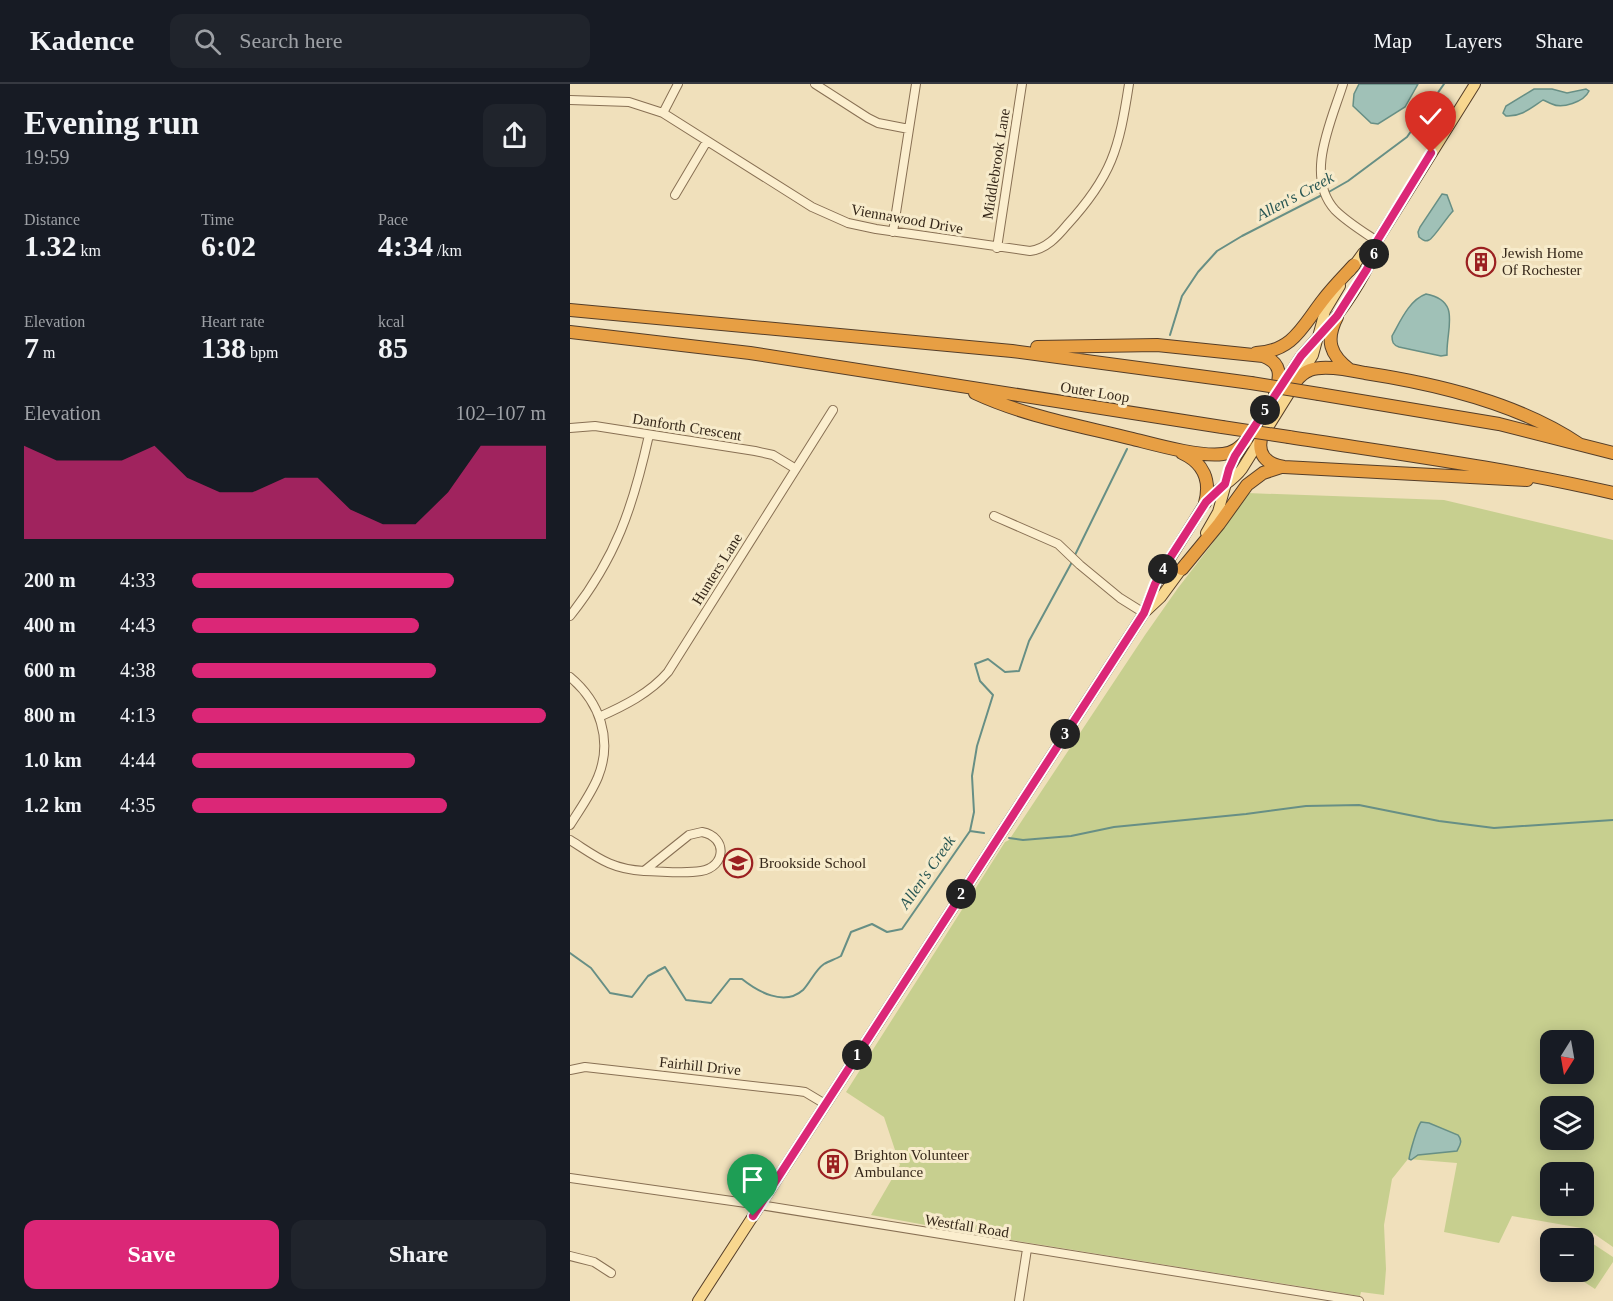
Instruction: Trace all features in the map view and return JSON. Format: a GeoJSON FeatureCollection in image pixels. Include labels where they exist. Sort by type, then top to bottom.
{"type":"FeatureCollection","features":[{"type":"Feature","properties":{"kind":"highway"},"geometry":{"type":"LineString","coordinates":[[1240,354],[1268,352],[1291,341],[1354,265]]}},
{"type":"Feature","properties":{"kind":"highway","name":"Outer Loop"},"geometry":{"type":"LineString","coordinates":[[570,310],[1012,351],[1251,383],[1488,422],[1613,453]]}},
{"type":"Feature","properties":{"kind":"highway"},"geometry":{"type":"LineString","coordinates":[[1337,316],[1331,333],[1332,348],[1337,359],[1350,370]]}},
{"type":"Feature","properties":{"kind":"highway","name":"Outer Loop"},"geometry":{"type":"LineString","coordinates":[[570,332],[750,353],[1482,467],[1557,480],[1613,493]]}},
{"type":"Feature","properties":{"kind":"highway"},"geometry":{"type":"LineString","coordinates":[[1012,351],[1036,347],[1145,345],[1190,347],[1266,357],[1277,364],[1280,373],[1275,393]]}},
{"type":"Feature","properties":{"kind":"highway"},"geometry":{"type":"LineString","coordinates":[[1296,381],[1305,372],[1314,369],[1350,370],[1417,381],[1467,394],[1555,428],[1579,444]]}},
{"type":"Feature","properties":{"kind":"highway"},"geometry":{"type":"LineString","coordinates":[[964,387],[991,400],[1043,416],[1164,447],[1218,455],[1232,452],[1246,441]]}},
{"type":"Feature","properties":{"kind":"highway"},"geometry":{"type":"LineString","coordinates":[[1262,435],[1260,448],[1263,457],[1270,464],[1284,467],[1505,480],[1557,480]]}},
{"type":"Feature","properties":{"kind":"highway"},"geometry":{"type":"LineString","coordinates":[[1164,447],[1191,457],[1202,468],[1208,483],[1204,504]]}},
{"type":"Feature","properties":{"kind":"highway"},"geometry":{"type":"LineString","coordinates":[[1182,569],[1222,520],[1247,484],[1263,473],[1284,467]]}},
{"type":"Feature","properties":{"kind":"main road"},"geometry":{"type":"LineString","coordinates":[[1144,613],[1161,597],[1182,569],[1217,515],[1230,466],[1302,354],[1337,316],[1367,269],[1377,241],[1475,84]]}},
{"type":"Feature","properties":{"kind":"main road"},"geometry":{"type":"LineString","coordinates":[[698,1301],[1144,613],[1159,576],[1204,504],[1238,475],[1313,355],[1325,309],[1354,265],[1377,241]]}},
{"type":"Feature","properties":{"kind":"street"},"geometry":{"type":"LineString","coordinates":[[663,113],[678,84]]}},
{"type":"Feature","properties":{"kind":"street"},"geometry":{"type":"LineString","coordinates":[[815,84],[878,123],[909,129]]}},
{"type":"Feature","properties":{"kind":"street"},"geometry":{"type":"LineString","coordinates":[[893,232],[916,84]]}},
{"type":"Feature","properties":{"kind":"street","name":"Middlebrook Lane"},"geometry":{"type":"LineString","coordinates":[[998,248],[1022,84]]}},
{"type":"Feature","properties":{"kind":"street","name":"Viennawood Drive"},"geometry":{"type":"LineString","coordinates":[[570,100],[629,102],[663,113],[819,211],[848,223],[893,232],[1025,251],[1039,249],[1056,238],[1084,207],[1099,186],[1114,155],[1129,84]]}},
{"type":"Feature","properties":{"kind":"street"},"geometry":{"type":"LineString","coordinates":[[1343,84],[1322,158],[1321,176],[1324,191],[1331,205],[1344,218],[1377,241]]}},
{"type":"Feature","properties":{"kind":"street"},"geometry":{"type":"LineString","coordinates":[[675,195],[707,141]]}},
{"type":"Feature","properties":{"kind":"street","name":"Hunters Lane"},"geometry":{"type":"LineString","coordinates":[[599,717],[637,699],[668,672],[833,411]]}},
{"type":"Feature","properties":{"kind":"street","name":"Danforth Crescent"},"geometry":{"type":"LineString","coordinates":[[570,428],[595,426],[766,453],[796,469]]}},
{"type":"Feature","properties":{"kind":"street"},"geometry":{"type":"LineString","coordinates":[[570,616],[596,582],[624,526],[638,487],[649,435]]}},
{"type":"Feature","properties":{"kind":"street"},"geometry":{"type":"LineString","coordinates":[[994,516],[1058,544],[1120,598],[1144,613]]}},
{"type":"Feature","properties":{"kind":"street"},"geometry":{"type":"LineString","coordinates":[[570,678],[585,691],[599,717],[604,743],[601,769],[589,795],[570,825]]}},
{"type":"Feature","properties":{"kind":"street"},"geometry":{"type":"LineString","coordinates":[[570,840],[608,864],[618,868],[644,871],[700,871],[711,868],[718,861],[721,849],[719,841],[712,834],[702,832],[689,835],[644,871]]}},
{"type":"Feature","properties":{"kind":"street","name":"Fairhill Drive"},"geometry":{"type":"LineString","coordinates":[[570,1070],[585,1067],[798,1091],[805,1092],[825,1104]]}},
{"type":"Feature","properties":{"kind":"street","name":"Westfall Road"},"geometry":{"type":"LineString","coordinates":[[570,1178],[760,1205],[1359,1301]]}},
{"type":"Feature","properties":{"kind":"street"},"geometry":{"type":"LineString","coordinates":[[1019,1301],[1027,1249]]}},
{"type":"Feature","properties":{"kind":"street"},"geometry":{"type":"LineString","coordinates":[[570,1256],[594,1262],[611,1273]]}},
{"type":"Feature","properties":{"kind":"green space"},"geometry":{"type":"Polygon","coordinates":[[[1247,493],[1444,500],[1613,540],[1613,1247],[1594,1234],[1594,1228],[1581,1228],[1512,1216],[1499,1243],[1444,1232],[1457,1163],[1408,1159],[1392,1179],[1384,1225],[1386,1269],[1384,1295],[1361,1292],[1360,1296],[980,1235],[871,1215],[900,1165],[884,1117],[846,1092],[1005,842],[1009,840],[1178,588],[1247,493]]]}},
{"type":"Feature","properties":{"kind":"green space"},"geometry":{"type":"Polygon","coordinates":[[[1594,1244],[1613,1257],[1613,1262],[1595,1289],[1584,1282],[1594,1282],[1594,1244]]]}},
{"type":"Feature","properties":{"kind":"water"},"geometry":{"type":"Polygon","coordinates":[[[1359,84],[1418,84],[1405,107],[1378,124],[1371,123],[1353,106],[1354,94],[1359,84]]]}},
{"type":"Feature","properties":{"kind":"water"},"geometry":{"type":"Polygon","coordinates":[[[1534,89],[1552,89],[1567,93],[1586,89],[1589,91],[1583,98],[1567,105],[1556,105],[1543,100],[1516,115],[1506,116],[1503,113],[1506,106],[1534,89]]]}},
{"type":"Feature","properties":{"kind":"water"},"geometry":{"type":"Polygon","coordinates":[[[1442,194],[1447,195],[1453,211],[1431,239],[1424,240],[1419,237],[1418,232],[1442,194]]]}},
{"type":"Feature","properties":{"kind":"water"},"geometry":{"type":"Polygon","coordinates":[[[1426,294],[1437,298],[1448,309],[1450,317],[1447,355],[1441,356],[1399,347],[1393,342],[1392,336],[1406,312],[1415,301],[1426,294]]]}},
{"type":"Feature","properties":{"kind":"water"},"geometry":{"type":"Polygon","coordinates":[[[1421,1122],[1458,1135],[1461,1141],[1457,1151],[1418,1155],[1409,1159],[1421,1122]]]}},
{"type":"Feature","properties":{"kind":"waterway","name":"Allen's Creek"},"geometry":{"type":"LineString","coordinates":[[1327,193],[1348,181],[1407,137],[1444,84]]}},
{"type":"Feature","properties":{"kind":"waterway","name":"Allen's Creek"},"geometry":{"type":"LineString","coordinates":[[1170,335],[1182,296],[1198,272],[1217,251],[1322,195]]}},
{"type":"Feature","properties":{"kind":"waterway","name":"Allen's Creek"},"geometry":{"type":"LineString","coordinates":[[1074,557],[1127,449]]}},
{"type":"Feature","properties":{"kind":"waterway","name":"Allen's Creek"},"geometry":{"type":"LineString","coordinates":[[570,953],[591,968],[610,993],[632,997],[648,976],[665,967],[686,1000],[711,1003],[730,979],[742,979],[763,992],[779,997],[796,995],[803,990],[821,967],[841,956],[851,932],[872,924],[887,932],[902,929],[970,831],[974,812],[972,776],[977,746],[993,695],[980,681],[975,664],[988,659],[1005,672],[1019,671],[1029,641],[1072,562]]}},
{"type":"Feature","properties":{"kind":"waterway"},"geometry":{"type":"LineString","coordinates":[[1009,838],[1023,840],[1071,836],[1114,827],[1306,806],[1359,805],[1439,821],[1494,828],[1613,820]]}},
{"type":"Feature","properties":{"kind":"waterway"},"geometry":{"type":"LineString","coordinates":[[970,831],[984,833]]}},
{"type":"Feature","properties":{"kind":"place","name":"Jewish Home Of Rochester"},"geometry":{"type":"Point","coordinates":[1481,262]}},
{"type":"Feature","properties":{"kind":"place","name":"Brookside School"},"geometry":{"type":"Point","coordinates":[738,863]}},
{"type":"Feature","properties":{"kind":"place","name":"Brighton Volunteer Ambulance"},"geometry":{"type":"Point","coordinates":[833,1164]}},
{"type":"Feature","properties":{"kind":"route"},"geometry":{"type":"LineString","coordinates":[[753,1216],[1144,613],[1163,569],[1206,502],[1225,484],[1232,462],[1275,393],[1302,354],[1332,323],[1367,269],[1377,241],[1431,153]]}}]}
